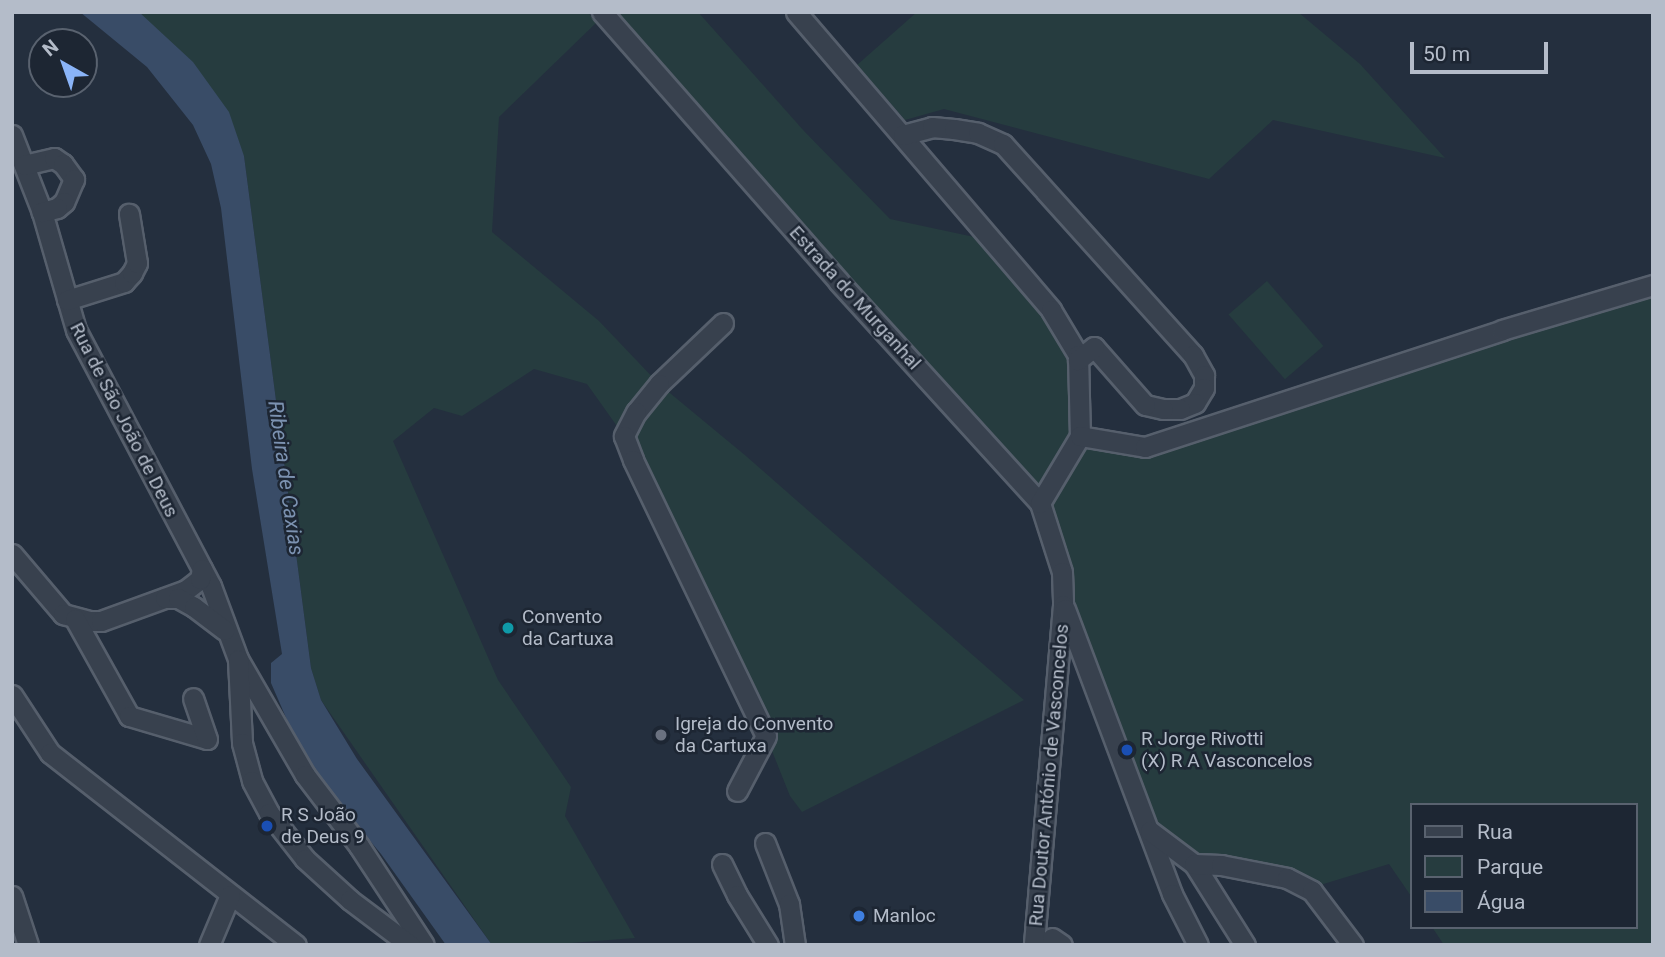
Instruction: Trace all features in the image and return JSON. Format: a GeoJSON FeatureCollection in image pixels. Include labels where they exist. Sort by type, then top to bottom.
{"type":"FeatureCollection","features":[{"type":"Feature","properties":{"kind":"street","name":"Estrada do Murganhal"},"geometry":{"type":"LineString","coordinates":[[602,12],[838,281],[1041,503],[1062,572],[1063,605]]}},
{"type":"Feature","properties":{"kind":"street"},"geometry":{"type":"LineString","coordinates":[[796,12],[1051,310],[1078,360],[1080,436],[1041,503]]}},
{"type":"Feature","properties":{"kind":"street"},"geometry":{"type":"LineString","coordinates":[[903,135],[932,127],[978,133],[1003,144],[1193,355],[1204,375],[1204,388],[1195,403],[1180,409],[1163,409],[1145,405],[1094,348],[1078,360]]}},
{"type":"Feature","properties":{"kind":"street","name":"Rua de São João de Deus"},"geometry":{"type":"LineString","coordinates":[[12,135],[22,178],[42,212],[76,330],[202,569],[238,659],[305,775],[424,945]]}},
{"type":"Feature","properties":{"kind":"street"},"geometry":{"type":"LineString","coordinates":[[22,178],[54,158],[63,164],[74,179],[64,202],[57,208],[42,212]]}},
{"type":"Feature","properties":{"kind":"street"},"geometry":{"type":"LineString","coordinates":[[67,300],[124,282],[132,273],[137,263],[129,214]]}},
{"type":"Feature","properties":{"kind":"street"},"geometry":{"type":"LineString","coordinates":[[1080,436],[1145,447],[1476,338],[1653,285]]}},
{"type":"Feature","properties":{"kind":"street"},"geometry":{"type":"LineString","coordinates":[[723,323],[659,384],[636,412],[624,436],[633,460],[766,736],[737,791]]}},
{"type":"Feature","properties":{"kind":"street"},"geometry":{"type":"LineString","coordinates":[[12,554],[52,604],[75,619],[129,716],[207,739],[193,698]]}},
{"type":"Feature","properties":{"kind":"street"},"geometry":{"type":"LineString","coordinates":[[75,619],[101,621],[165,598],[194,585],[202,569]]}},
{"type":"Feature","properties":{"kind":"street"},"geometry":{"type":"LineString","coordinates":[[165,598],[178,598],[210,615],[230,636]]}},
{"type":"Feature","properties":{"kind":"street"},"geometry":{"type":"LineString","coordinates":[[1063,605],[1172,894],[1198,945]]}},
{"type":"Feature","properties":{"kind":"street","name":"Rua Doutor António de Vasconcelos"},"geometry":{"type":"LineString","coordinates":[[1050,943],[1063,605]]}},
{"type":"Feature","properties":{"kind":"street","name":"Rua de São João de Deus"},"geometry":{"type":"LineString","coordinates":[[238,659],[238,707],[242,743],[252,781],[269,813],[305,859],[410,945]]}},
{"type":"Feature","properties":{"kind":"street"},"geometry":{"type":"LineString","coordinates":[[12,695],[50,753],[296,945]]}},
{"type":"Feature","properties":{"kind":"street"},"geometry":{"type":"LineString","coordinates":[[238,707],[241,701],[250,695],[263,703]]}},
{"type":"Feature","properties":{"kind":"street"},"geometry":{"type":"LineString","coordinates":[[1149,831],[1194,864],[1245,945]]}},
{"type":"Feature","properties":{"kind":"street"},"geometry":{"type":"LineString","coordinates":[[765,844],[789,904],[795,945]]}},
{"type":"Feature","properties":{"kind":"street"},"geometry":{"type":"LineString","coordinates":[[722,864],[737,895],[768,945]]}},
{"type":"Feature","properties":{"kind":"street"},"geometry":{"type":"LineString","coordinates":[[1194,864],[1221,865],[1287,877],[1312,891],[1353,945]]}},
{"type":"Feature","properties":{"kind":"street"},"geometry":{"type":"LineString","coordinates":[[209,945],[229,895]]}},
{"type":"Feature","properties":{"kind":"street"},"geometry":{"type":"LineString","coordinates":[[12,897],[27,945]]}},
{"type":"Feature","properties":{"kind":"street"},"geometry":{"type":"LineString","coordinates":[[384,925],[399,925],[403,920],[402,911]]}},
{"type":"Feature","properties":{"kind":"green space"},"geometry":{"type":"Polygon","coordinates":[[[139,12],[588,12],[596,23],[499,117],[492,232],[599,321],[659,384],[746,456],[1024,700],[802,812],[790,796],[766,736],[624,436],[587,384],[534,369],[462,416],[434,408],[393,441],[498,680],[571,787],[565,816],[635,938],[544,945],[492,945],[321,700],[311,668],[244,156],[139,12]]]}},
{"type":"Feature","properties":{"kind":"green space"},"geometry":{"type":"Polygon","coordinates":[[[603,12],[698,12],[804,131],[890,219],[993,241],[1078,355],[1080,436],[1145,447],[1653,285],[1653,945],[1444,945],[1433,929],[1637,929],[1637,803],[1410,803],[1410,895],[1389,864],[1317,886],[1155,848],[1063,605],[1040,503],[603,12]]]}},
{"type":"Feature","properties":{"kind":"green space"},"geometry":{"type":"Polygon","coordinates":[[[917,12],[1298,12],[1360,64],[1445,158],[1273,120],[1209,179],[944,109],[905,120],[857,65],[917,12]]]}},
{"type":"Feature","properties":{"kind":"green space"},"geometry":{"type":"Polygon","coordinates":[[[1267,281],[1323,346],[1285,379],[1229,314],[1267,281]]]}},
{"type":"Feature","properties":{"kind":"water","name":"Ribeira de Caxias"},"geometry":{"type":"Polygon","coordinates":[[[80,12],[139,12],[193,62],[229,112],[244,156],[311,668],[321,700],[357,759],[492,945],[446,945],[381,854],[332,795],[294,736],[271,683],[271,663],[282,654],[252,469],[221,208],[211,164],[193,125],[147,67],[80,12]]]}},
{"type":"Feature","properties":{"kind":"place","name":"Convento da Cartuxa"},"geometry":{"type":"Point","coordinates":[508,628]}},
{"type":"Feature","properties":{"kind":"place","name":"Igreja do Convento da Cartuxa"},"geometry":{"type":"Point","coordinates":[661,735]}},
{"type":"Feature","properties":{"kind":"place","name":"R Jorge Rivotti (X) R A Vasconcelos"},"geometry":{"type":"Point","coordinates":[1127,750]}},
{"type":"Feature","properties":{"kind":"place","name":"R S João de Deus 9"},"geometry":{"type":"Point","coordinates":[267,826]}},
{"type":"Feature","properties":{"kind":"place","name":"Manloc"},"geometry":{"type":"Point","coordinates":[859,916]}}]}
